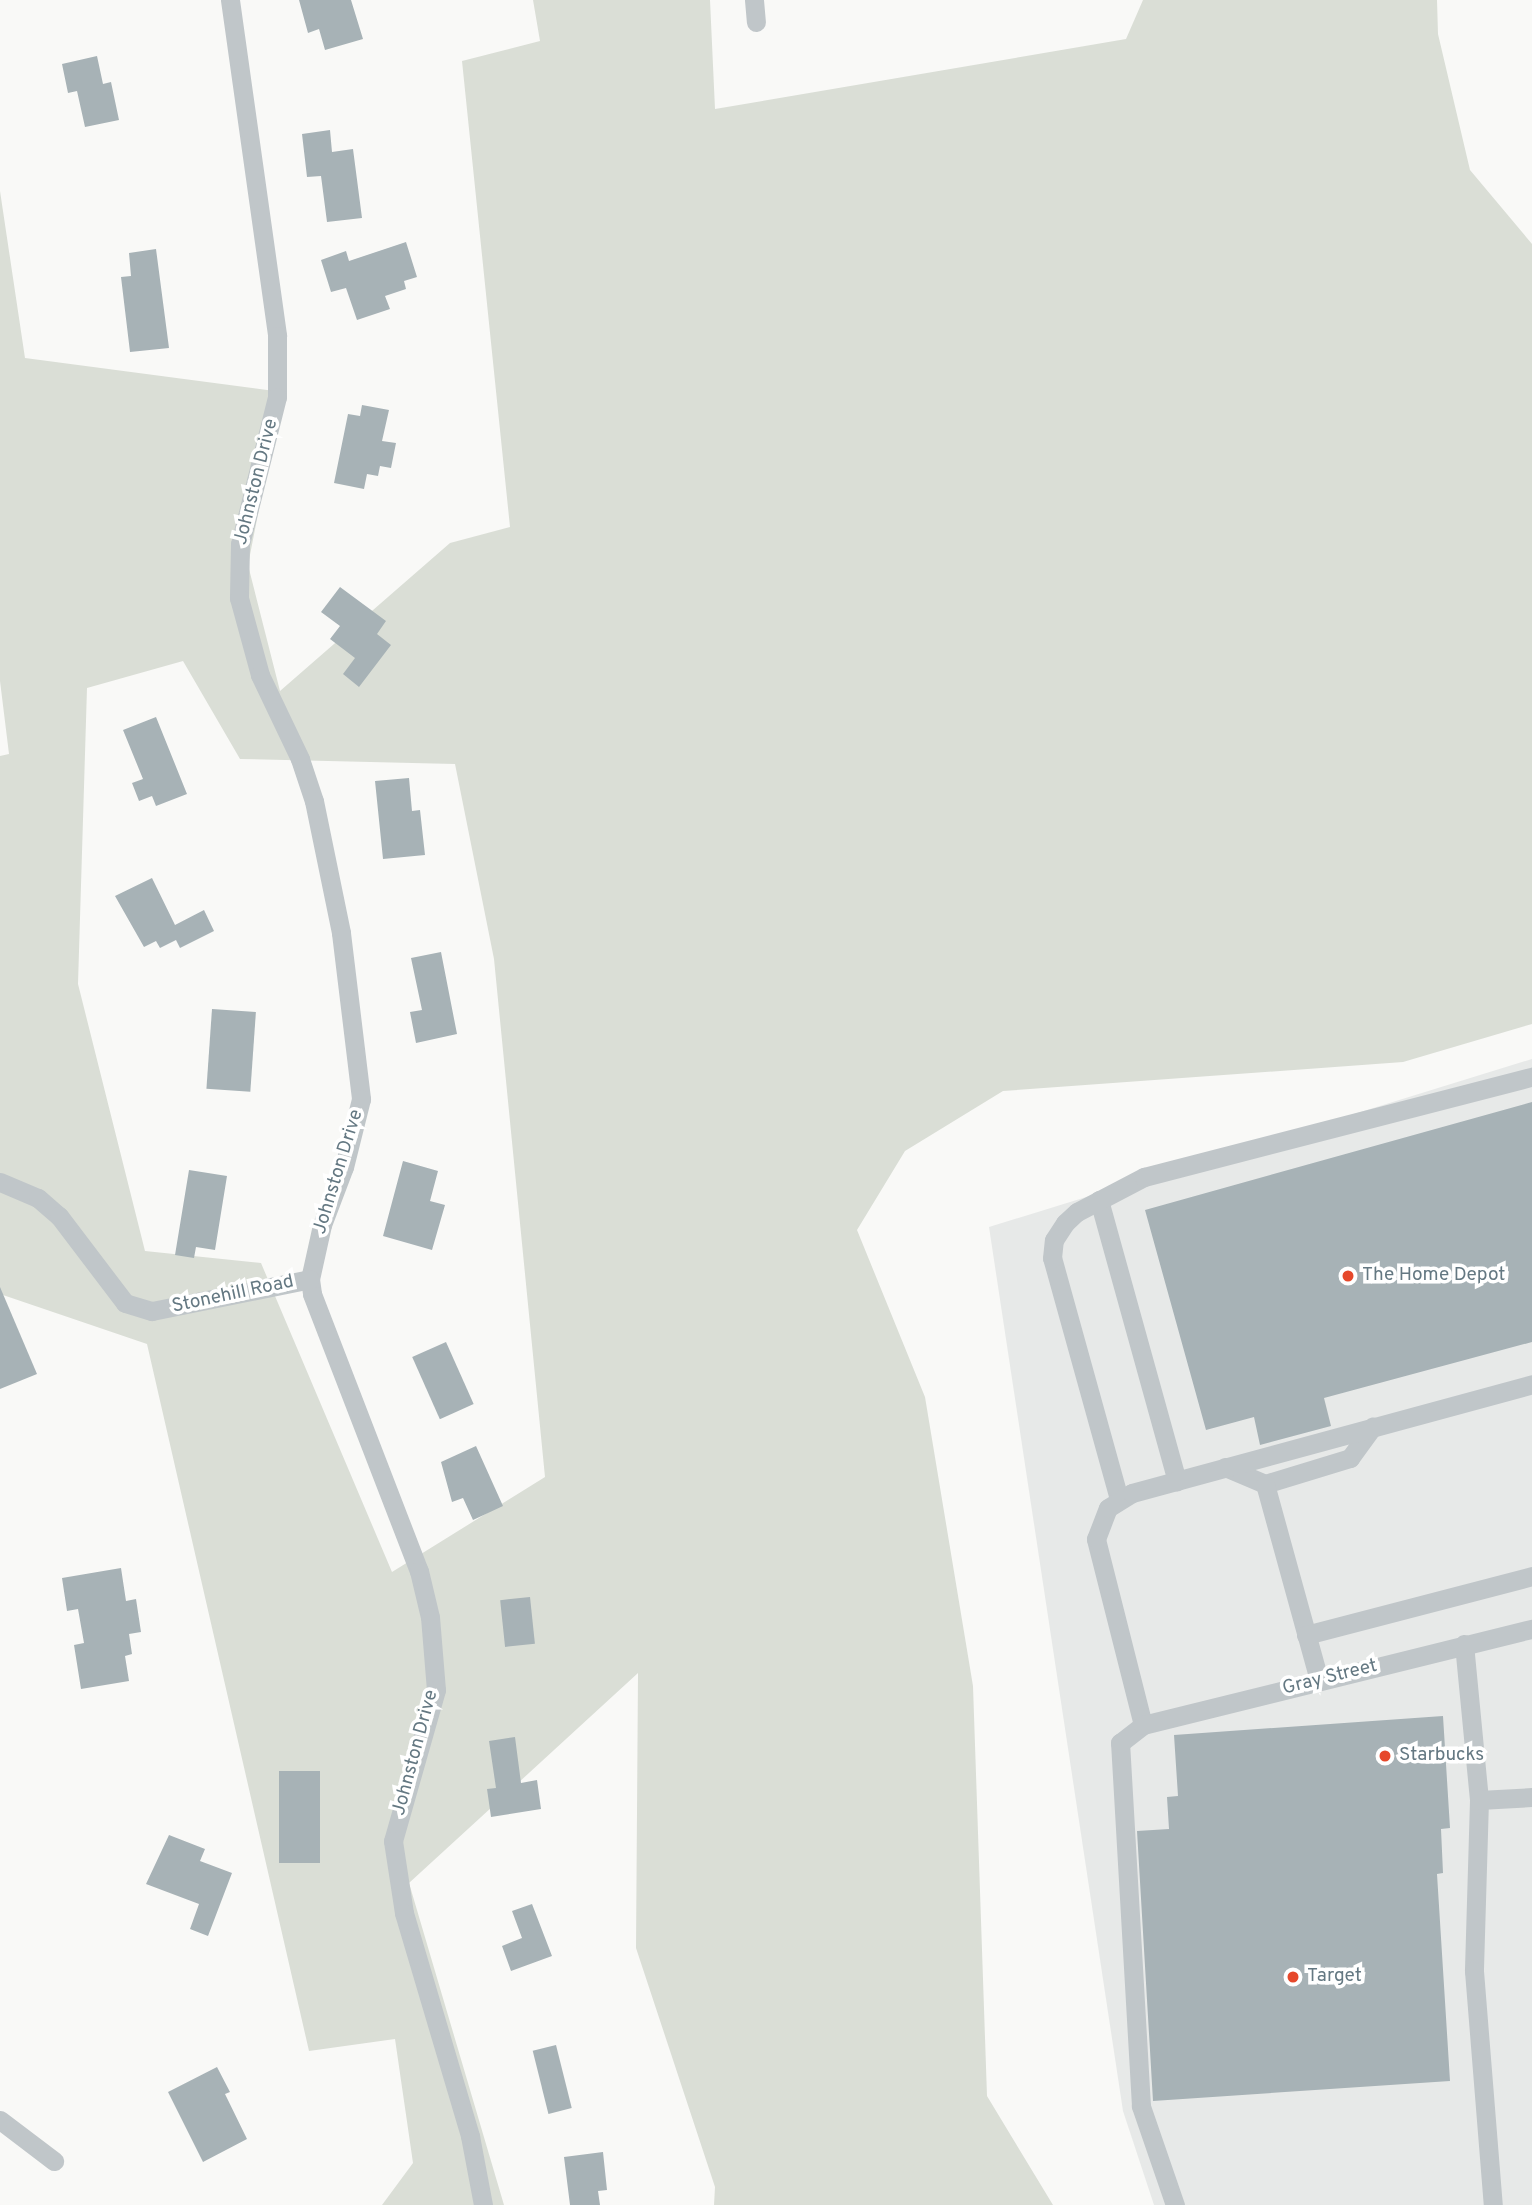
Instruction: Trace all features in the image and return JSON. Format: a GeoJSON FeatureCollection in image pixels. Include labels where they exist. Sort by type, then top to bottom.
{"type":"FeatureCollection","features":[{"type":"Feature","properties":{"kind":"street","name":"Johnston Drive"},"geometry":{"type":"LineString","coordinates":[[230,0],[277,348],[277,397],[240,544],[239,598],[260,675],[300,759],[314,801],[341,933],[361,1099],[310,1279],[323,1326],[419,1571],[430,1617],[436,1690],[393,1841],[404,1913],[470,2136],[483,2205]]}},
{"type":"Feature","properties":{"kind":"street"},"geometry":{"type":"LineString","coordinates":[[754,0],[756,22]]}},
{"type":"Feature","properties":{"kind":"street"},"geometry":{"type":"LineString","coordinates":[[1119,1499],[1052,1258],[1054,1240],[1065,1223],[1099,1200],[1144,1177],[1532,1077]]}},
{"type":"Feature","properties":{"kind":"street","name":"Stonehill Road"},"geometry":{"type":"LineString","coordinates":[[0,1182],[38,1198],[59,1216],[125,1303],[152,1311],[180,1308],[310,1279]]}},
{"type":"Feature","properties":{"kind":"street"},"geometry":{"type":"LineString","coordinates":[[1099,1200],[1177,1480]]}},
{"type":"Feature","properties":{"kind":"street"},"geometry":{"type":"LineString","coordinates":[[1175,2205],[1141,2106],[1118,1757],[1120,1743],[1136,1729],[1096,1539],[1101,1518],[1119,1499],[1177,1480],[1532,1384]]}},
{"type":"Feature","properties":{"kind":"street"},"geometry":{"type":"LineString","coordinates":[[1225,1467],[1265,1484],[1350,1458],[1373,1426]]}},
{"type":"Feature","properties":{"kind":"street"},"geometry":{"type":"LineString","coordinates":[[1265,1484],[1319,1681]]}},
{"type":"Feature","properties":{"kind":"street"},"geometry":{"type":"LineString","coordinates":[[1307,1635],[1532,1576]]}},
{"type":"Feature","properties":{"kind":"street","name":"Gray Street"},"geometry":{"type":"LineString","coordinates":[[1136,1729],[1464,1644],[1532,1629]]}},
{"type":"Feature","properties":{"kind":"street"},"geometry":{"type":"LineString","coordinates":[[1464,1644],[1479,1800],[1474,1971],[1493,2205]]}},
{"type":"Feature","properties":{"kind":"street"},"geometry":{"type":"LineString","coordinates":[[1479,1800],[1532,1797]]}},
{"type":"Feature","properties":{"kind":"street"},"geometry":{"type":"LineString","coordinates":[[0,2120],[54,2161]]}},
{"type":"Feature","properties":{"kind":"shaded area"},"geometry":{"type":"Polygon","coordinates":[[[533,0],[710,0],[715,109],[1126,39],[1143,0],[1437,0],[1438,34],[1470,170],[1532,244],[1532,1024],[1403,1062],[1003,1091],[905,1151],[857,1230],[925,1397],[973,1686],[987,2096],[1053,2205],[714,2205],[715,2187],[636,1948],[638,1673],[409,1883],[504,2205],[382,2205],[413,2163],[395,2039],[309,2051],[147,1344],[0,1294],[0,756],[9,754],[0,681],[0,191],[25,358],[282,392],[248,565],[280,691],[450,543],[510,527],[462,61],[540,41],[533,0]],[[183,661],[87,688],[78,984],[145,1251],[261,1263],[392,1572],[545,1477],[494,959],[455,764],[240,759],[183,661]]]}},
{"type":"Feature","properties":{"kind":"shaded area"},"geometry":{"type":"Polygon","coordinates":[[[1532,1059],[1532,2205],[1154,2205],[1123,2111],[989,1227],[1532,1059]]]}},
{"type":"Feature","properties":{"kind":"building"},"geometry":{"type":"Polygon","coordinates":[[[299,0],[351,0],[363,39],[325,50],[319,29],[308,33],[299,0]]]}},
{"type":"Feature","properties":{"kind":"building"},"geometry":{"type":"Polygon","coordinates":[[[97,56],[103,84],[111,82],[119,120],[85,127],[77,91],[68,93],[62,64],[97,56]]]}},
{"type":"Feature","properties":{"kind":"building"},"geometry":{"type":"Polygon","coordinates":[[[330,130],[332,152],[353,149],[362,218],[327,222],[321,176],[307,177],[302,134],[330,130]]]}},
{"type":"Feature","properties":{"kind":"building"},"geometry":{"type":"Polygon","coordinates":[[[406,242],[417,277],[404,281],[406,289],[385,296],[390,309],[357,320],[346,288],[331,292],[321,260],[346,251],[349,261],[406,242]]]}},
{"type":"Feature","properties":{"kind":"building"},"geometry":{"type":"Polygon","coordinates":[[[156,249],[169,348],[130,352],[121,277],[131,276],[129,253],[156,249]]]}},
{"type":"Feature","properties":{"kind":"building"},"geometry":{"type":"Polygon","coordinates":[[[362,405],[389,410],[382,441],[396,443],[391,468],[380,466],[378,476],[367,474],[364,489],[334,483],[348,414],[360,416],[362,405]]]}},
{"type":"Feature","properties":{"kind":"building"},"geometry":{"type":"Polygon","coordinates":[[[340,587],[386,621],[377,634],[391,645],[359,687],[343,674],[355,658],[330,639],[340,626],[321,612],[340,587]]]}},
{"type":"Feature","properties":{"kind":"building"},"geometry":{"type":"Polygon","coordinates":[[[156,717],[187,794],[156,806],[152,796],[139,801],[132,783],[143,779],[123,730],[156,717]]]}},
{"type":"Feature","properties":{"kind":"building"},"geometry":{"type":"Polygon","coordinates":[[[409,778],[412,811],[420,810],[425,855],[383,859],[375,781],[409,778]]]}},
{"type":"Feature","properties":{"kind":"building"},"geometry":{"type":"Polygon","coordinates":[[[152,878],[175,925],[204,910],[214,931],[180,948],[176,940],[160,948],[156,941],[144,947],[115,896],[152,878]]]}},
{"type":"Feature","properties":{"kind":"building"},"geometry":{"type":"Polygon","coordinates":[[[441,952],[457,1034],[416,1043],[410,1012],[422,1010],[411,958],[441,952]]]}},
{"type":"Feature","properties":{"kind":"building"},"geometry":{"type":"Polygon","coordinates":[[[212,1009],[256,1012],[250,1092],[206,1089],[212,1009]]]}},
{"type":"Feature","properties":{"kind":"building","name":"The Home Depot"},"geometry":{"type":"Polygon","coordinates":[[[1532,1102],[1532,1342],[1324,1398],[1331,1426],[1260,1445],[1254,1417],[1206,1430],[1145,1210],[1532,1102]]]}},
{"type":"Feature","properties":{"kind":"building"},"geometry":{"type":"Polygon","coordinates":[[[403,1161],[438,1171],[430,1201],[445,1205],[432,1250],[383,1236],[403,1161]]]}},
{"type":"Feature","properties":{"kind":"building"},"geometry":{"type":"Polygon","coordinates":[[[189,1170],[227,1176],[215,1250],[196,1247],[194,1258],[175,1255],[189,1170]]]}},
{"type":"Feature","properties":{"kind":"building"},"geometry":{"type":"Polygon","coordinates":[[[0,1287],[37,1374],[0,1389],[0,1287]]]}},
{"type":"Feature","properties":{"kind":"building"},"geometry":{"type":"Polygon","coordinates":[[[446,1342],[474,1404],[440,1419],[412,1357],[446,1342]]]}},
{"type":"Feature","properties":{"kind":"building"},"geometry":{"type":"Polygon","coordinates":[[[476,1446],[503,1506],[473,1520],[463,1498],[452,1502],[441,1462],[476,1446]]]}},
{"type":"Feature","properties":{"kind":"building"},"geometry":{"type":"Polygon","coordinates":[[[121,1568],[126,1601],[136,1599],[141,1632],[129,1634],[132,1654],[125,1656],[129,1681],[81,1689],[74,1645],[84,1643],[78,1609],[67,1611],[62,1578],[121,1568]]]}},
{"type":"Feature","properties":{"kind":"building"},"geometry":{"type":"Polygon","coordinates":[[[530,1597],[535,1644],[505,1647],[500,1600],[530,1597]]]}},
{"type":"Feature","properties":{"kind":"building","name":"Target"},"geometry":{"type":"Polygon","coordinates":[[[1443,1716],[1450,1828],[1441,1829],[1443,1873],[1437,1874],[1450,2081],[1153,2101],[1137,1831],[1169,1829],[1167,1797],[1178,1796],[1174,1735],[1443,1716]]]}},
{"type":"Feature","properties":{"kind":"building"},"geometry":{"type":"Polygon","coordinates":[[[515,1737],[521,1783],[537,1780],[541,1809],[491,1817],[487,1789],[496,1788],[489,1741],[515,1737]]]}},
{"type":"Feature","properties":{"kind":"building"},"geometry":{"type":"Polygon","coordinates":[[[279,1771],[320,1771],[320,1863],[279,1863],[279,1771]]]}},
{"type":"Feature","properties":{"kind":"building"},"geometry":{"type":"Polygon","coordinates":[[[169,1835],[205,1849],[200,1861],[232,1873],[208,1936],[190,1929],[199,1904],[146,1884],[169,1835]]]}},
{"type":"Feature","properties":{"kind":"building"},"geometry":{"type":"Polygon","coordinates":[[[532,1904],[552,1956],[511,1971],[502,1946],[522,1938],[512,1911],[532,1904]]]}},
{"type":"Feature","properties":{"kind":"building"},"geometry":{"type":"Polygon","coordinates":[[[556,2045],[572,2108],[548,2114],[533,2051],[556,2045]]]}},
{"type":"Feature","properties":{"kind":"building"},"geometry":{"type":"Polygon","coordinates":[[[217,2067],[230,2092],[225,2094],[247,2139],[203,2162],[168,2092],[217,2067]]]}},
{"type":"Feature","properties":{"kind":"building"},"geometry":{"type":"Polygon","coordinates":[[[603,2152],[607,2190],[598,2191],[600,2205],[570,2205],[564,2157],[603,2152]]]}},
{"type":"Feature","properties":{"kind":"place","name":"The Home Depot"},"geometry":{"type":"Point","coordinates":[1348,1276]}},
{"type":"Feature","properties":{"kind":"place","name":"Starbucks"},"geometry":{"type":"Point","coordinates":[1385,1756]}},
{"type":"Feature","properties":{"kind":"place","name":"Target"},"geometry":{"type":"Point","coordinates":[1293,1977]}}]}
